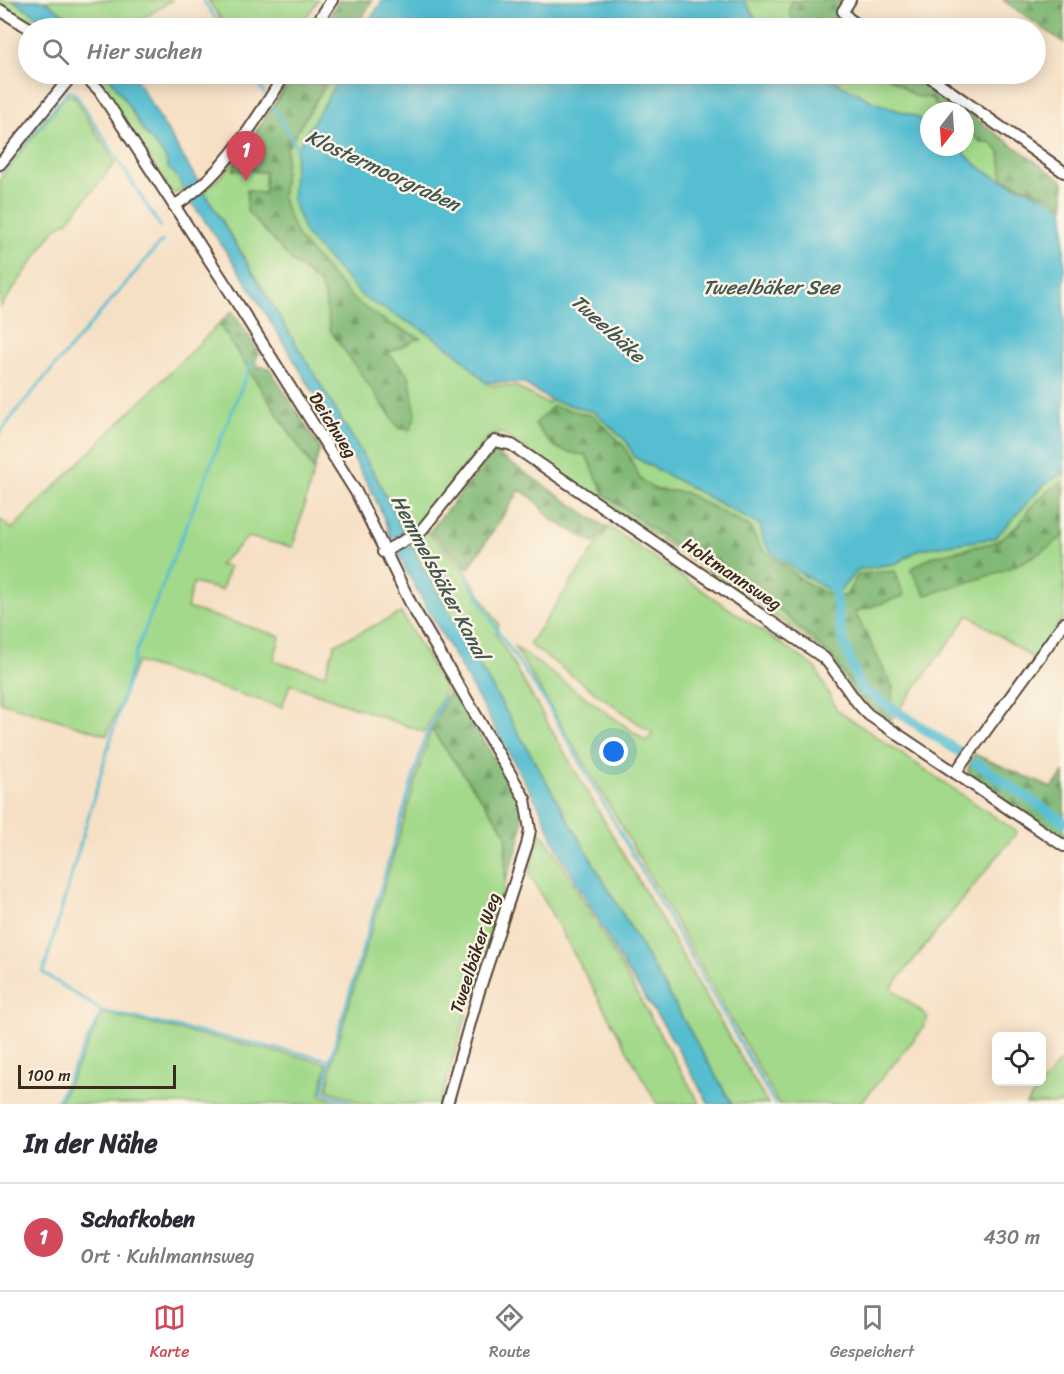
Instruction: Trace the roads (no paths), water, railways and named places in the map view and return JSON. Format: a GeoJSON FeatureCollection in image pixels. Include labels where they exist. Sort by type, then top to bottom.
{"type":"FeatureCollection","features":[{"type":"Feature","properties":{"kind":"street"},"geometry":{"type":"LineString","coordinates":[[320,18],[332,0]]}},
{"type":"Feature","properties":{"kind":"street"},"geometry":{"type":"LineString","coordinates":[[848,18],[843,11],[850,0]]}},
{"type":"Feature","properties":{"kind":"street"},"geometry":{"type":"LineString","coordinates":[[0,10],[18,21]]}},
{"type":"Feature","properties":{"kind":"street"},"geometry":{"type":"LineString","coordinates":[[0,164],[66,84]]}},
{"type":"Feature","properties":{"kind":"street","name":"Deichweg"},"geometry":{"type":"LineString","coordinates":[[93,84],[177,204],[356,492],[383,552],[417,616],[525,799],[528,810]]}},
{"type":"Feature","properties":{"kind":"street"},"geometry":{"type":"LineString","coordinates":[[177,204],[210,178],[232,155],[278,84]]}},
{"type":"Feature","properties":{"kind":"street"},"geometry":{"type":"LineString","coordinates":[[940,84],[1064,172]]}},
{"type":"Feature","properties":{"kind":"street","name":"Holtmannsweg"},"geometry":{"type":"LineString","coordinates":[[383,552],[420,532],[491,444],[495,441],[512,445],[824,658],[836,671],[854,701],[869,715],[1064,846]]}},
{"type":"Feature","properties":{"kind":"street"},"geometry":{"type":"LineString","coordinates":[[955,773],[1064,623]]}},
{"type":"Feature","properties":{"kind":"street","name":"Tweelbäker Weg"},"geometry":{"type":"LineString","coordinates":[[447,1104],[479,991],[527,845],[530,830],[528,810]]}},
{"type":"Feature","properties":{"kind":"water"},"geometry":{"type":"Polygon","coordinates":[[[12,0],[44,0],[70,18],[41,18],[12,0]]]}},
{"type":"Feature","properties":{"kind":"water"},"geometry":{"type":"Polygon","coordinates":[[[383,0],[744,0],[756,18],[371,18],[383,0]]]}},
{"type":"Feature","properties":{"kind":"water"},"geometry":{"type":"Polygon","coordinates":[[[114,84],[139,84],[378,480],[403,533],[391,539],[378,504],[360,470],[274,327],[242,275],[187,196],[179,180],[168,168],[165,157],[146,134],[114,84]]]}},
{"type":"Feature","properties":{"kind":"water","name":"Tweelbäker See"},"geometry":{"type":"Polygon","coordinates":[[[336,84],[840,84],[873,102],[920,119],[920,156],[967,156],[996,177],[1036,193],[1064,208],[1064,472],[1044,485],[995,538],[920,549],[897,563],[857,570],[836,596],[769,550],[763,539],[760,525],[634,457],[627,442],[595,412],[550,400],[523,383],[485,382],[457,353],[423,330],[364,298],[306,235],[292,199],[296,151],[336,84]]]}},
{"type":"Feature","properties":{"kind":"water"},"geometry":{"type":"Polygon","coordinates":[[[410,543],[732,1104],[709,1104],[665,1027],[625,968],[557,848],[541,810],[407,572],[397,550],[410,543]]]}},
{"type":"Feature","properties":{"kind":"waterway","name":"Klostermoorgraben"},"geometry":{"type":"LineString","coordinates":[[203,0],[215,18]]}},
{"type":"Feature","properties":{"kind":"waterway","name":"Klostermoorgraben"},"geometry":{"type":"LineString","coordinates":[[258,84],[264,93]]}},
{"type":"Feature","properties":{"kind":"waterway"},"geometry":{"type":"LineString","coordinates":[[0,173],[67,92],[72,92],[77,96],[160,226]]}},
{"type":"Feature","properties":{"kind":"waterway","name":"Klostermoorgraben"},"geometry":{"type":"LineString","coordinates":[[274,107],[299,152]]}},
{"type":"Feature","properties":{"kind":"waterway"},"geometry":{"type":"LineString","coordinates":[[0,433],[162,241]]}},
{"type":"Feature","properties":{"kind":"waterway"},"geometry":{"type":"LineString","coordinates":[[252,361],[136,652],[43,973],[102,1011],[330,1060],[425,738],[444,698]]}},
{"type":"Feature","properties":{"kind":"waterway"},"geometry":{"type":"LineString","coordinates":[[464,572],[501,636],[547,704],[775,1104]]}},
{"type":"Feature","properties":{"kind":"waterway"},"geometry":{"type":"LineString","coordinates":[[833,584],[842,637],[860,687],[961,753]]}},
{"type":"Feature","properties":{"kind":"waterway"},"geometry":{"type":"LineString","coordinates":[[976,763],[1064,822]]}},
{"type":"Feature","properties":{"kind":"waterway"},"geometry":{"type":"LineString","coordinates":[[56,1104],[102,1011]]}},
{"type":"Feature","properties":{"kind":"waterway"},"geometry":{"type":"LineString","coordinates":[[330,1061],[323,1092],[353,1104]]}},
{"type":"Feature","properties":{"kind":"place","name":"Schafkoben"},"geometry":{"type":"Point","coordinates":[246,181]}},
{"type":"Feature","properties":{"kind":"water label","name":"Tweelbäke"},"geometry":{"type":"Point","coordinates":[608,328]}},
{"type":"Feature","properties":{"kind":"water label","name":"Hemmelsbäker Kanal"},"geometry":{"type":"Point","coordinates":[440,577]}}]}
